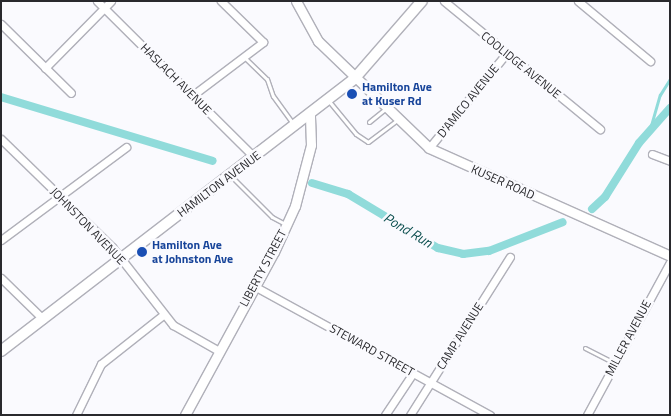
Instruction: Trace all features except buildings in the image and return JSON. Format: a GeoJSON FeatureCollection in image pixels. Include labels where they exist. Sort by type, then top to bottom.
{"type":"FeatureCollection","features":[{"type":"Feature","properties":{"kind":"main road","name":"HAMILTON AVENUE"},"geometry":{"type":"LineString","coordinates":[[1,351],[355,78],[422,1]]}},
{"type":"Feature","properties":{"kind":"street","name":"HASLACH AVENUE"},"geometry":{"type":"LineString","coordinates":[[97,1],[254,157]]}},
{"type":"Feature","properties":{"kind":"street"},"geometry":{"type":"LineString","coordinates":[[45,68],[111,1]]}},
{"type":"Feature","properties":{"kind":"street"},"geometry":{"type":"LineString","coordinates":[[193,95],[263,42],[220,1]]}},
{"type":"Feature","properties":{"kind":"street","name":"KUSER ROAD"},"geometry":{"type":"LineString","coordinates":[[296,1],[314,37],[429,148],[670,256]]}},
{"type":"Feature","properties":{"kind":"street","name":"COOLIDGE AVENUE"},"geometry":{"type":"LineString","coordinates":[[444,1],[506,54],[600,129]]}},
{"type":"Feature","properties":{"kind":"street"},"geometry":{"type":"LineString","coordinates":[[578,1],[650,61]]}},
{"type":"Feature","properties":{"kind":"street"},"geometry":{"type":"LineString","coordinates":[[1,24],[71,94]]}},
{"type":"Feature","properties":{"kind":"street","name":"D'AMICO AVENUE"},"geometry":{"type":"LineString","coordinates":[[429,148],[506,54]]}},
{"type":"Feature","properties":{"kind":"street","name":"LIBERTY STREET"},"geometry":{"type":"LineString","coordinates":[[185,415],[287,225],[301,188],[311,145],[310,112]]}},
{"type":"Feature","properties":{"kind":"street","name":"JOHNSTON AVENUE"},"geometry":{"type":"LineString","coordinates":[[1,139],[121,258],[164,315],[182,332],[218,351]]}},
{"type":"Feature","properties":{"kind":"street"},"geometry":{"type":"LineString","coordinates":[[1,240],[126,147]]}},
{"type":"Feature","properties":{"kind":"street"},"geometry":{"type":"LineString","coordinates":[[652,154],[670,161]]}},
{"type":"Feature","properties":{"kind":"street","name":"CAMP AVENUE"},"geometry":{"type":"LineString","coordinates":[[410,415],[510,257]]}},
{"type":"Feature","properties":{"kind":"street","name":"MILLER AVENUE"},"geometry":{"type":"LineString","coordinates":[[587,415],[670,262]]}},
{"type":"Feature","properties":{"kind":"street"},"geometry":{"type":"LineString","coordinates":[[1,278],[43,319]]}},
{"type":"Feature","properties":{"kind":"street","name":"STEWARD STREET"},"geometry":{"type":"LineString","coordinates":[[254,286],[490,415]]}},
{"type":"Feature","properties":{"kind":"street"},"geometry":{"type":"LineString","coordinates":[[76,415],[102,364],[164,315]]}},
{"type":"Feature","properties":{"kind":"street"},"geometry":{"type":"LineString","coordinates":[[385,415],[413,373]]}},
{"type":"Feature","properties":{"kind":"lane"},"geometry":{"type":"LineString","coordinates":[[244,57],[266,79],[272,96],[294,125]]}},
{"type":"Feature","properties":{"kind":"lane"},"geometry":{"type":"LineString","coordinates":[[328,99],[356,134],[368,142],[398,119]]}},
{"type":"Feature","properties":{"kind":"lane"},"geometry":{"type":"LineString","coordinates":[[369,122],[387,108]]}},
{"type":"Feature","properties":{"kind":"lane"},"geometry":{"type":"LineString","coordinates":[[230,175],[265,211],[287,225]]}},
{"type":"Feature","properties":{"kind":"lane"},"geometry":{"type":"LineString","coordinates":[[585,348],[614,364]]}},
{"type":"Feature","properties":{"kind":"waterway"},"geometry":{"type":"LineString","coordinates":[[650,129],[660,95],[670,79]]}},
{"type":"Feature","properties":{"kind":"waterway","name":"Pond Run"},"geometry":{"type":"LineString","coordinates":[[1,97],[213,161]]}},
{"type":"Feature","properties":{"kind":"waterway","name":"Pond Run"},"geometry":{"type":"LineString","coordinates":[[592,209],[605,197],[639,143],[670,108]]}},
{"type":"Feature","properties":{"kind":"waterway","name":"Pond Run"},"geometry":{"type":"LineString","coordinates":[[312,183],[348,194],[438,248],[463,254],[489,251],[563,222]]}},
{"type":"Feature","properties":{"kind":"place","name":"Hamilton Ave at Kuser Rd"},"geometry":{"type":"Point","coordinates":[352,94]}},
{"type":"Feature","properties":{"kind":"place","name":"Hamilton Ave at Johnston Ave"},"geometry":{"type":"Point","coordinates":[142,252]}}]}
